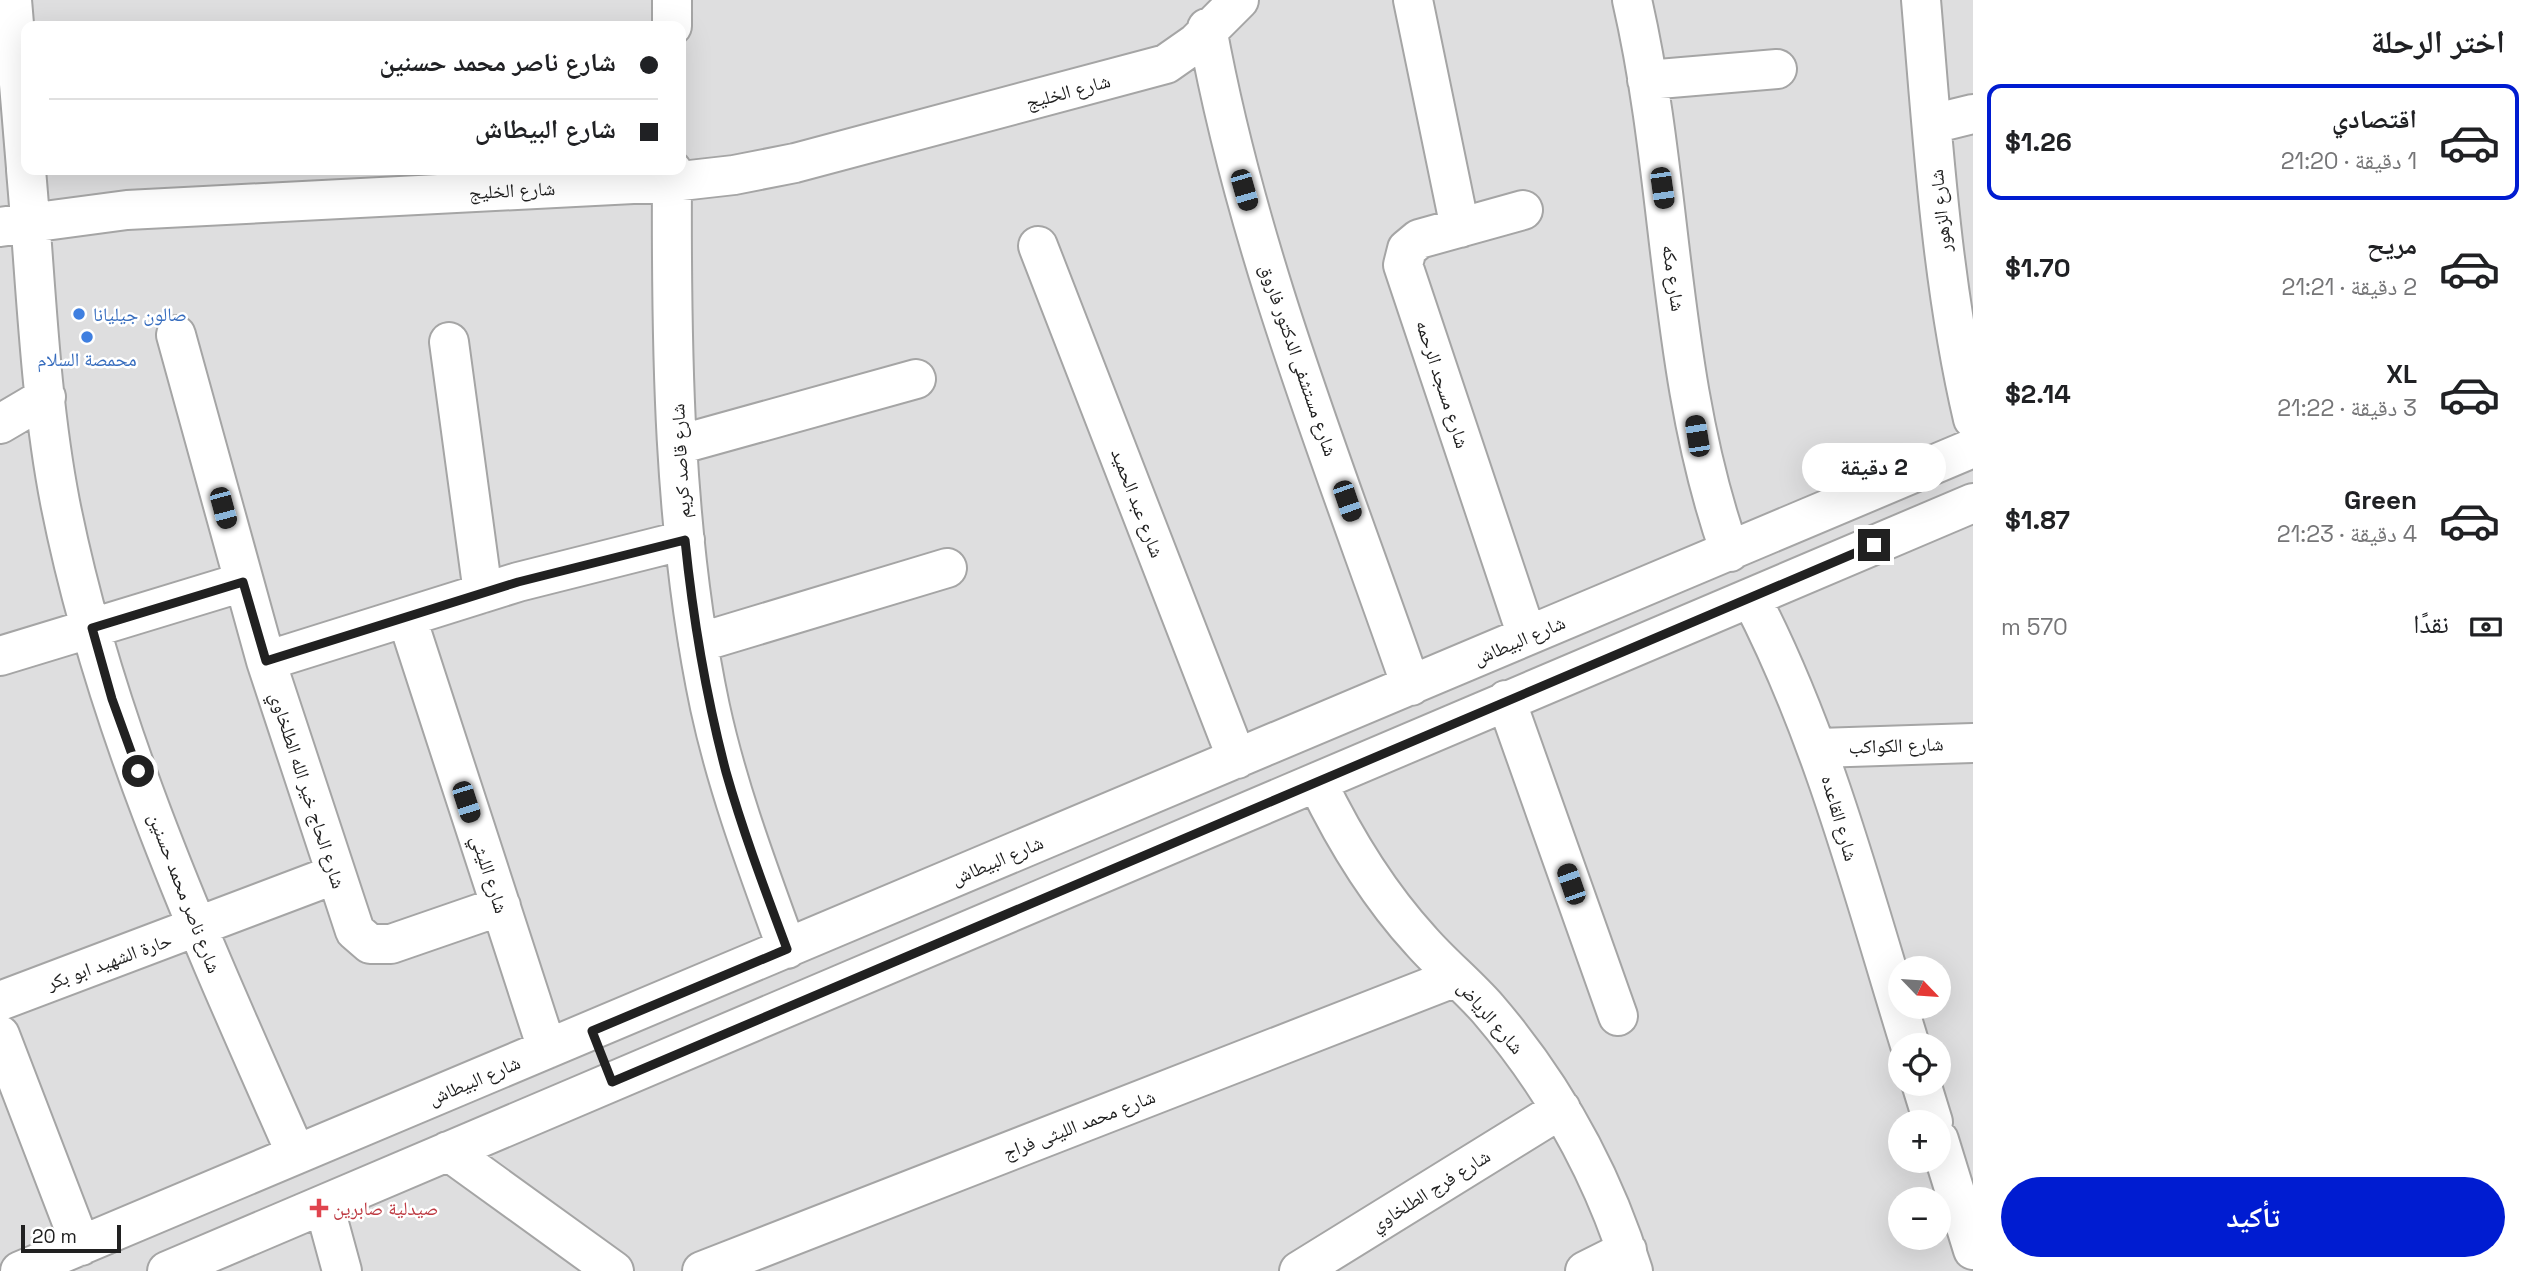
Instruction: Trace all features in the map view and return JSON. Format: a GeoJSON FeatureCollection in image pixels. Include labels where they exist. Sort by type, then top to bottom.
{"type":"FeatureCollection","features":[{"type":"Feature","properties":{"kind":"street","name":"شارع ناصر محمد حسنين"},"geometry":{"type":"LineString","coordinates":[[12,0],[21,109]]}},
{"type":"Feature","properties":{"kind":"street"},"geometry":{"type":"LineString","coordinates":[[672,0],[672,21]]}},
{"type":"Feature","properties":{"kind":"street","name":"شارع الخليج"},"geometry":{"type":"LineString","coordinates":[[15,224],[141,209],[672,176],[734,175],[795,163],[1147,70],[1182,55],[1239,0]]}},
{"type":"Feature","properties":{"kind":"street"},"geometry":{"type":"LineString","coordinates":[[1413,0],[1460,228]]}},
{"type":"Feature","properties":{"kind":"street","name":"شارع مكه"},"geometry":{"type":"LineString","coordinates":[[1632,0],[1647,80],[1697,436],[1710,496],[1730,552]]}},
{"type":"Feature","properties":{"kind":"street","name":"شارع الزهور"},"geometry":{"type":"LineString","coordinates":[[1921,0],[1952,316],[1973,419]]}},
{"type":"Feature","properties":{"kind":"street","name":"شارع مستشفى الدكتور فاروق"},"geometry":{"type":"LineString","coordinates":[[1207,28],[1233,150],[1274,290],[1412,686]]}},
{"type":"Feature","properties":{"kind":"street"},"geometry":{"type":"LineString","coordinates":[[1647,80],[1777,69]]}},
{"type":"Feature","properties":{"kind":"street"},"geometry":{"type":"LineString","coordinates":[[1932,124],[1973,114]]}},
{"type":"Feature","properties":{"kind":"street","name":"شارع ناصر محمد حسنين"},"geometry":{"type":"LineString","coordinates":[[25,175],[15,224],[47,397],[60,500],[92,628],[112,699],[196,928],[296,1154]]}},
{"type":"Feature","properties":{"kind":"street","name":"شارع قاصد كريم"},"geometry":{"type":"LineString","coordinates":[[672,176],[678,445],[685,540],[698,643],[727,774],[787,949]]}},
{"type":"Feature","properties":{"kind":"street","name":"شارع مسجد الرحمه"},"geometry":{"type":"LineString","coordinates":[[1523,210],[1412,243],[1407,249],[1404,265],[1527,636]]}},
{"type":"Feature","properties":{"kind":"street","name":"شارع عبد الحميد"},"geometry":{"type":"LineString","coordinates":[[1038,246],[1237,760]]}},
{"type":"Feature","properties":{"kind":"street","name":"شارع الحاج خير الله الطلخاوي"},"geometry":{"type":"LineString","coordinates":[[176,335],[266,661],[355,931],[370,944],[391,944],[501,906]]}},
{"type":"Feature","properties":{"kind":"street"},"geometry":{"type":"LineString","coordinates":[[449,342],[483,593]]}},
{"type":"Feature","properties":{"kind":"street"},"geometry":{"type":"LineString","coordinates":[[678,445],[916,379]]}},
{"type":"Feature","properties":{"kind":"street"},"geometry":{"type":"LineString","coordinates":[[0,424],[47,397]]}},
{"type":"Feature","properties":{"kind":"street","name":"شارع البيطاش"},"geometry":{"type":"LineString","coordinates":[[20,1271],[1973,448]]}},
{"type":"Feature","properties":{"kind":"street"},"geometry":{"type":"LineString","coordinates":[[167,1271],[1973,503]]}},
{"type":"Feature","properties":{"kind":"street"},"geometry":{"type":"LineString","coordinates":[[266,661],[573,566],[685,540]]}},
{"type":"Feature","properties":{"kind":"street"},"geometry":{"type":"LineString","coordinates":[[698,643],[947,568]]}},
{"type":"Feature","properties":{"kind":"street"},"geometry":{"type":"LineString","coordinates":[[0,656],[243,582]]}},
{"type":"Feature","properties":{"kind":"street","name":"شارع القاعده"},"geometry":{"type":"LineString","coordinates":[[1751,598],[1776,646],[1819,748],[1906,1033]]}},
{"type":"Feature","properties":{"kind":"street","name":"شارع الليثي"},"geometry":{"type":"LineString","coordinates":[[407,618],[547,1049]]}},
{"type":"Feature","properties":{"kind":"street"},"geometry":{"type":"LineString","coordinates":[[1506,700],[1618,1016]]}},
{"type":"Feature","properties":{"kind":"street","name":"شارع الكواكب"},"geometry":{"type":"LineString","coordinates":[[1819,748],[1972,750]]}},
{"type":"Feature","properties":{"kind":"street","name":"شارع الرياض"},"geometry":{"type":"LineString","coordinates":[[1317,782],[1344,835],[1391,906],[1513,1040],[1561,1109],[1604,1188],[1630,1261]]}},
{"type":"Feature","properties":{"kind":"street","name":"حارة الشهيد ابو بكر"},"geometry":{"type":"LineString","coordinates":[[0,1001],[335,874]]}},
{"type":"Feature","properties":{"kind":"street","name":"شارع محمد الليثى فراج"},"geometry":{"type":"LineString","coordinates":[[702,1271],[1456,977]]}},
{"type":"Feature","properties":{"kind":"street"},"geometry":{"type":"LineString","coordinates":[[592,1031],[612,1082]]}},
{"type":"Feature","properties":{"kind":"street"},"geometry":{"type":"LineString","coordinates":[[0,1035],[81,1246]]}},
{"type":"Feature","properties":{"kind":"street","name":"شارع فرج الطلخاوي"},"geometry":{"type":"LineString","coordinates":[[1299,1271],[1561,1109]]}},
{"type":"Feature","properties":{"kind":"street"},"geometry":{"type":"LineString","coordinates":[[448,1151],[614,1271]]}},
{"type":"Feature","properties":{"kind":"street"},"geometry":{"type":"LineString","coordinates":[[1949,1173],[1972,1246]]}},
{"type":"Feature","properties":{"kind":"street"},"geometry":{"type":"LineString","coordinates":[[324,1205],[342,1271]]}},
{"type":"Feature","properties":{"kind":"street"},"geometry":{"type":"LineString","coordinates":[[1585,1271],[1630,1261]]}},
{"type":"Feature","properties":{"kind":"shaded area"},"geometry":{"type":"Polygon","coordinates":[[[0,0],[1973,0],[1973,1271],[0,1271],[0,0]]]}},
{"type":"Feature","properties":{"kind":"place","name":"صالون جيليانا"},"geometry":{"type":"Point","coordinates":[79,314]}},
{"type":"Feature","properties":{"kind":"place","name":"محمصة السلام"},"geometry":{"type":"Point","coordinates":[87,337]}},
{"type":"Feature","properties":{"kind":"place","name":"صيدلية صابرين"},"geometry":{"type":"Point","coordinates":[319,1208]}},
{"type":"Feature","properties":{"kind":"route"},"geometry":{"type":"LineString","coordinates":[[138,771],[112,699],[92,628],[243,582],[266,661],[573,566],[685,540],[690,592],[710,709],[750,849],[787,949],[592,1031],[612,1082],[1874,545]]}}]}
